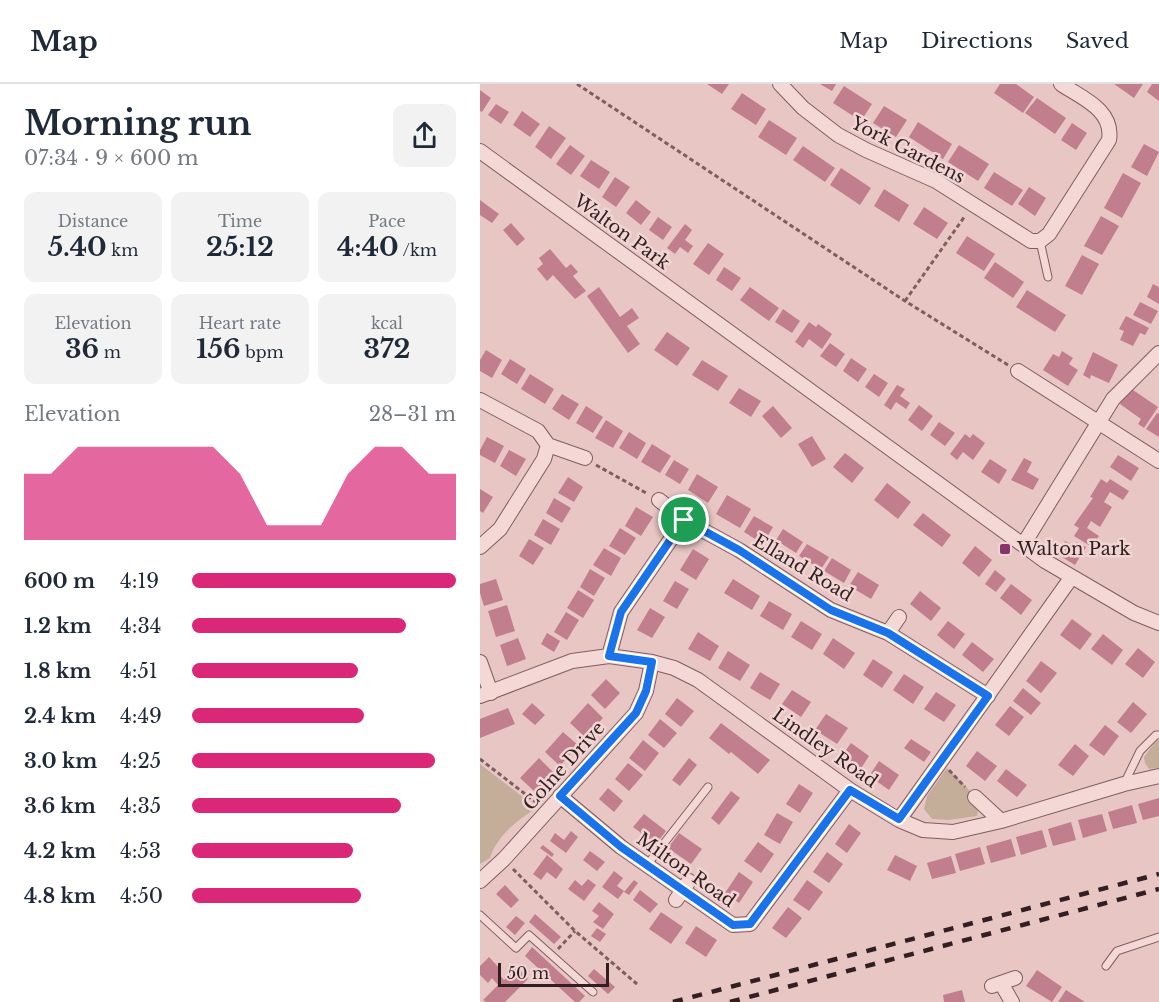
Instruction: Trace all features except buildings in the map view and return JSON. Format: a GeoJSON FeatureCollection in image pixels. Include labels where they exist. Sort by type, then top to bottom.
{"type":"FeatureCollection","features":[{"type":"Feature","properties":{"kind":"street","name":"York Gardens"},"geometry":{"type":"LineString","coordinates":[[780,84],[803,108],[838,135],[936,181],[1024,238],[1040,241]]}},
{"type":"Feature","properties":{"kind":"street"},"geometry":{"type":"LineString","coordinates":[[1040,241],[1049,234],[1109,140],[1110,133],[1107,119],[1102,112],[1061,84]]}},
{"type":"Feature","properties":{"kind":"street","name":"Walton Park"},"geometry":{"type":"LineString","coordinates":[[480,150],[1071,578],[1134,613],[1159,623]]}},
{"type":"Feature","properties":{"kind":"street"},"geometry":{"type":"LineString","coordinates":[[1023,544],[1113,399],[1159,353]]}},
{"type":"Feature","properties":{"kind":"street"},"geometry":{"type":"LineString","coordinates":[[1018,371],[1159,461]]}},
{"type":"Feature","properties":{"kind":"street"},"geometry":{"type":"LineString","coordinates":[[480,400],[538,431],[548,445],[585,458]]}},
{"type":"Feature","properties":{"kind":"street"},"geometry":{"type":"LineString","coordinates":[[480,547],[500,530],[544,459],[548,445]]}},
{"type":"Feature","properties":{"kind":"street","name":"Elland Road"},"geometry":{"type":"LineString","coordinates":[[659,500],[684,520],[739,550],[831,610],[888,633],[988,696]]}},
{"type":"Feature","properties":{"kind":"street"},"geometry":{"type":"LineString","coordinates":[[609,656],[621,612],[684,520]]}},
{"type":"Feature","properties":{"kind":"street"},"geometry":{"type":"LineString","coordinates":[[899,819],[1071,578]]}},
{"type":"Feature","properties":{"kind":"street"},"geometry":{"type":"LineString","coordinates":[[888,633],[899,617]]}},
{"type":"Feature","properties":{"kind":"street","name":"Lindley Road"},"geometry":{"type":"LineString","coordinates":[[486,694],[572,661],[609,656],[652,662],[674,668],[698,680],[850,790],[899,819],[923,830],[953,832],[1159,776]]}},
{"type":"Feature","properties":{"kind":"street"},"geometry":{"type":"LineString","coordinates":[[480,662],[486,694]]}},
{"type":"Feature","properties":{"kind":"street","name":"Colne Drive"},"geometry":{"type":"LineString","coordinates":[[480,881],[504,859],[636,713],[646,691],[652,662]]}},
{"type":"Feature","properties":{"kind":"street","name":"Milton Road"},"geometry":{"type":"LineString","coordinates":[[560,796],[621,847],[733,925],[750,924],[850,790]]}},
{"type":"Feature","properties":{"kind":"street"},"geometry":{"type":"LineString","coordinates":[[975,797],[1000,821]]}},
{"type":"Feature","properties":{"kind":"street"},"geometry":{"type":"LineString","coordinates":[[1012,1002],[996,985],[1015,978]]}},
{"type":"Feature","properties":{"kind":"lane"},"geometry":{"type":"LineString","coordinates":[[1040,241],[1048,277]]}},
{"type":"Feature","properties":{"kind":"lane"},"geometry":{"type":"LineString","coordinates":[[1124,784],[1140,751],[1156,735],[1159,735]]}},
{"type":"Feature","properties":{"kind":"lane"},"geometry":{"type":"LineString","coordinates":[[647,866],[708,787]]}},
{"type":"Feature","properties":{"kind":"lane"},"geometry":{"type":"LineString","coordinates":[[480,915],[516,948],[529,935],[593,992]]}},
{"type":"Feature","properties":{"kind":"lane"},"geometry":{"type":"LineString","coordinates":[[1106,966],[1117,951],[1159,938]]}},
{"type":"Feature","properties":{"kind":"path"},"geometry":{"type":"LineString","coordinates":[[577,84],[905,301],[1018,371]]}},
{"type":"Feature","properties":{"kind":"path"},"geometry":{"type":"LineString","coordinates":[[905,301],[974,205]]}},
{"type":"Feature","properties":{"kind":"path"},"geometry":{"type":"LineString","coordinates":[[585,458],[659,500]]}},
{"type":"Feature","properties":{"kind":"path"},"geometry":{"type":"LineString","coordinates":[[480,759],[547,811]]}},
{"type":"Feature","properties":{"kind":"path"},"geometry":{"type":"LineString","coordinates":[[940,760],[975,797]]}},
{"type":"Feature","properties":{"kind":"path"},"geometry":{"type":"LineString","coordinates":[[504,859],[575,931],[637,984]]}},
{"type":"Feature","properties":{"kind":"path"},"geometry":{"type":"LineString","coordinates":[[552,956],[575,931]]}},
{"type":"Feature","properties":{"kind":"shaded area"},"geometry":{"type":"Polygon","coordinates":[[[1159,740],[1159,768],[1149,769],[1144,757],[1159,740]]]}},
{"type":"Feature","properties":{"kind":"shaded area"},"geometry":{"type":"Polygon","coordinates":[[[480,764],[537,808],[509,829],[497,843],[490,858],[480,864],[480,764]]]}},
{"type":"Feature","properties":{"kind":"shaded area"},"geometry":{"type":"Polygon","coordinates":[[[947,768],[977,802],[977,816],[949,820],[932,819],[924,809],[927,796],[947,768]]]}},
{"type":"Feature","properties":{"kind":"railway"},"geometry":{"type":"LineString","coordinates":[[673,1002],[1159,874]]}},
{"type":"Feature","properties":{"kind":"railway"},"geometry":{"type":"LineString","coordinates":[[730,1002],[1159,889]]}},
{"type":"Feature","properties":{"kind":"place","name":"Walton Park"},"geometry":{"type":"Point","coordinates":[1005,549]}},
{"type":"Feature","properties":{"kind":"route"},"geometry":{"type":"LineString","coordinates":[[684,520],[739,550],[831,610],[888,633],[988,696],[899,819],[850,790],[750,924],[733,925],[621,847],[560,796],[636,713],[646,691],[652,662],[609,656],[621,612],[684,520]]}}]}
